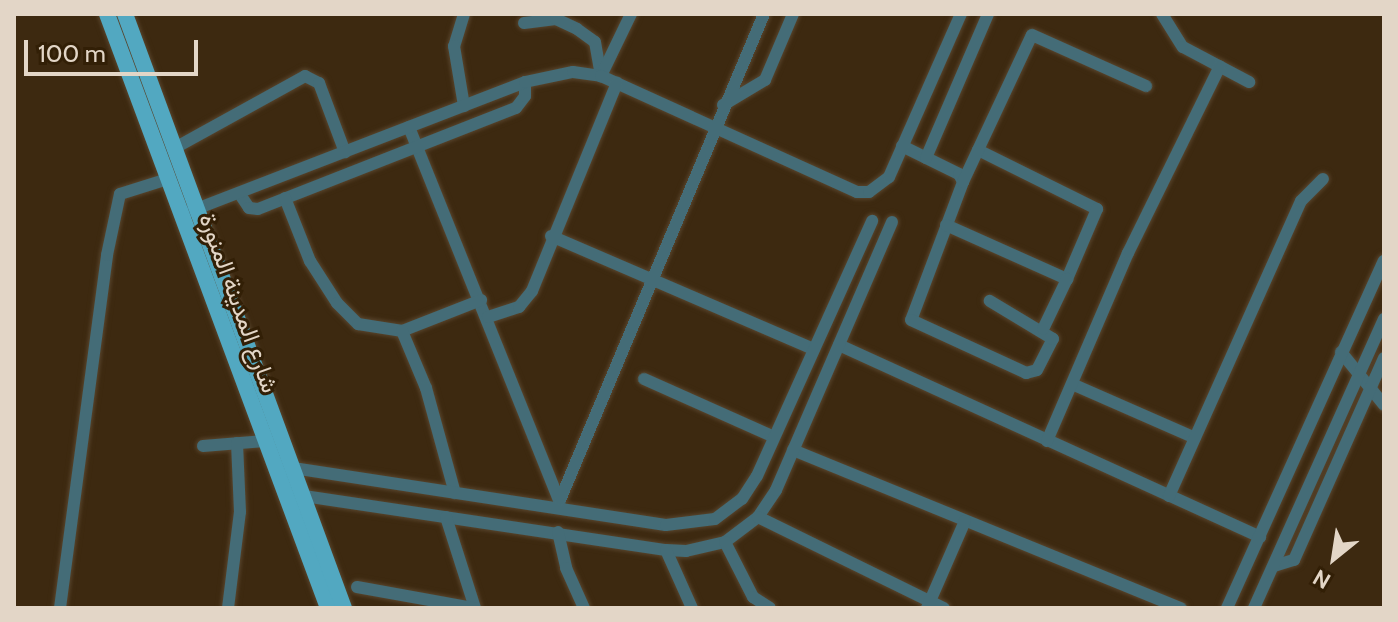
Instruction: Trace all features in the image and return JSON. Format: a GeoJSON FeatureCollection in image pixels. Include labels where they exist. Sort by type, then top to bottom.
{"type":"FeatureCollection","features":[{"type":"Feature","properties":{"kind":"main road","name":"شارع المدينة المنورة"},"geometry":{"type":"LineString","coordinates":[[107,14],[168,179],[188,212],[304,496],[328,608]]}},
{"type":"Feature","properties":{"kind":"main road","name":"شارع المدينة المنورة"},"geometry":{"type":"LineString","coordinates":[[125,14],[173,149],[188,212],[265,441],[344,608]]}},
{"type":"Feature","properties":{"kind":"street"},"geometry":{"type":"LineString","coordinates":[[464,14],[454,46],[464,106]]}},
{"type":"Feature","properties":{"kind":"street"},"geometry":{"type":"LineString","coordinates":[[601,76],[631,14]]}},
{"type":"Feature","properties":{"kind":"street"},"geometry":{"type":"LineString","coordinates":[[560,505],[713,127],[764,14]]}},
{"type":"Feature","properties":{"kind":"street"},"geometry":{"type":"LineString","coordinates":[[723,105],[765,80],[793,14]]}},
{"type":"Feature","properties":{"kind":"street"},"geometry":{"type":"LineString","coordinates":[[188,212],[525,82],[560,72],[601,76],[857,192],[885,183],[961,14]]}},
{"type":"Feature","properties":{"kind":"street"},"geometry":{"type":"LineString","coordinates":[[926,158],[988,14]]}},
{"type":"Feature","properties":{"kind":"street"},"geometry":{"type":"LineString","coordinates":[[1162,14],[1183,47],[1249,82]]}},
{"type":"Feature","properties":{"kind":"street"},"geometry":{"type":"LineString","coordinates":[[524,23],[556,19],[577,29],[595,42],[601,76]]}},
{"type":"Feature","properties":{"kind":"street"},"geometry":{"type":"LineString","coordinates":[[990,301],[1043,329],[1053,342],[1037,370],[1026,373],[914,323],[911,314],[963,182],[1035,34],[1146,86]]}},
{"type":"Feature","properties":{"kind":"street"},"geometry":{"type":"LineString","coordinates":[[1047,441],[1128,253],[1220,66]]}},
{"type":"Feature","properties":{"kind":"street"},"geometry":{"type":"LineString","coordinates":[[173,149],[305,76],[319,83],[345,152]]}},
{"type":"Feature","properties":{"kind":"street"},"geometry":{"type":"LineString","coordinates":[[239,193],[252,209],[285,198],[516,108],[525,96],[525,82]]}},
{"type":"Feature","properties":{"kind":"street"},"geometry":{"type":"LineString","coordinates":[[488,317],[519,307],[532,291],[551,236],[617,83]]}},
{"type":"Feature","properties":{"kind":"street"},"geometry":{"type":"LineString","coordinates":[[409,127],[488,317],[560,505]]}},
{"type":"Feature","properties":{"kind":"street"},"geometry":{"type":"LineString","coordinates":[[902,146],[959,174],[963,182]]}},
{"type":"Feature","properties":{"kind":"street"},"geometry":{"type":"LineString","coordinates":[[978,150],[1097,209],[1043,329]]}},
{"type":"Feature","properties":{"kind":"street"},"geometry":{"type":"LineString","coordinates":[[60,608],[107,255],[120,194],[168,179]]}},
{"type":"Feature","properties":{"kind":"street"},"geometry":{"type":"LineString","coordinates":[[1169,496],[1301,201],[1323,179]]}},
{"type":"Feature","properties":{"kind":"street"},"geometry":{"type":"LineString","coordinates":[[285,198],[310,261],[346,315],[372,330],[402,331],[481,300]]}},
{"type":"Feature","properties":{"kind":"street"},"geometry":{"type":"LineString","coordinates":[[293,468],[492,499],[560,505],[674,526],[699,525],[742,499],[774,437],[872,221]]}},
{"type":"Feature","properties":{"kind":"street"},"geometry":{"type":"LineString","coordinates":[[304,496],[666,550],[725,542],[758,517],[793,450],[892,222]]}},
{"type":"Feature","properties":{"kind":"street"},"geometry":{"type":"LineString","coordinates":[[946,225],[1067,279]]}},
{"type":"Feature","properties":{"kind":"street"},"geometry":{"type":"LineString","coordinates":[[551,236],[653,277],[814,349]]}},
{"type":"Feature","properties":{"kind":"street"},"geometry":{"type":"LineString","coordinates":[[1227,608],[1384,261]]}},
{"type":"Feature","properties":{"kind":"street"},"geometry":{"type":"LineString","coordinates":[[1254,608],[1384,319]]}},
{"type":"Feature","properties":{"kind":"street"},"geometry":{"type":"LineString","coordinates":[[402,331],[426,388],[455,493]]}},
{"type":"Feature","properties":{"kind":"street"},"geometry":{"type":"LineString","coordinates":[[839,345],[1260,537]]}},
{"type":"Feature","properties":{"kind":"street"},"geometry":{"type":"LineString","coordinates":[[1341,352],[1384,405]]}},
{"type":"Feature","properties":{"kind":"street"},"geometry":{"type":"LineString","coordinates":[[1274,566],[1294,560],[1384,358]]}},
{"type":"Feature","properties":{"kind":"street"},"geometry":{"type":"LineString","coordinates":[[644,379],[774,437]]}},
{"type":"Feature","properties":{"kind":"street"},"geometry":{"type":"LineString","coordinates":[[1072,384],[1195,438]]}},
{"type":"Feature","properties":{"kind":"street"},"geometry":{"type":"LineString","coordinates":[[203,446],[265,441]]}},
{"type":"Feature","properties":{"kind":"street"},"geometry":{"type":"LineString","coordinates":[[228,608],[240,512],[237,443]]}},
{"type":"Feature","properties":{"kind":"street"},"geometry":{"type":"LineString","coordinates":[[793,450],[1181,608]]}},
{"type":"Feature","properties":{"kind":"street"},"geometry":{"type":"LineString","coordinates":[[492,499],[492,523]]}},
{"type":"Feature","properties":{"kind":"street"},"geometry":{"type":"LineString","coordinates":[[357,587],[474,608],[446,517]]}},
{"type":"Feature","properties":{"kind":"street"},"geometry":{"type":"LineString","coordinates":[[758,517],[928,605],[944,608]]}},
{"type":"Feature","properties":{"kind":"street"},"geometry":{"type":"LineString","coordinates":[[928,605],[965,521]]}},
{"type":"Feature","properties":{"kind":"street"},"geometry":{"type":"LineString","coordinates":[[558,532],[566,568],[584,608]]}},
{"type":"Feature","properties":{"kind":"street"},"geometry":{"type":"LineString","coordinates":[[725,542],[753,597],[766,607]]}},
{"type":"Feature","properties":{"kind":"street"},"geometry":{"type":"LineString","coordinates":[[666,550],[692,608]]}}]}
